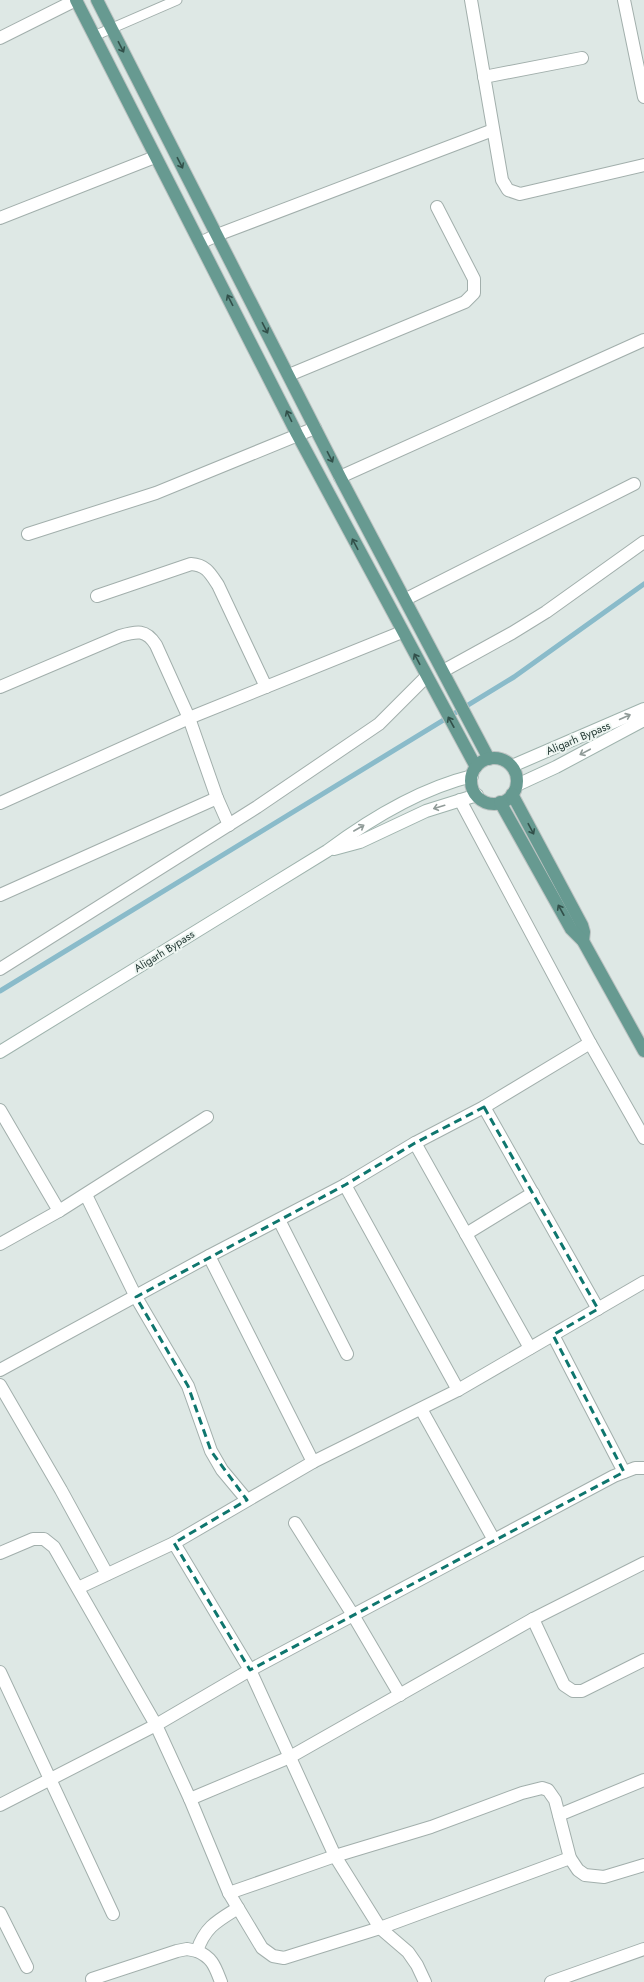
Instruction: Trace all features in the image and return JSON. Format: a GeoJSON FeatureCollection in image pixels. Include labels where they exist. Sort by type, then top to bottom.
{"type":"FeatureCollection","features":[{"type":"Feature","properties":{"kind":"main road"},"geometry":{"type":"LineString","coordinates":[[76,0],[297,434],[426,677],[468,751],[474,771],[472,786],[477,795],[485,801],[495,803],[505,801],[514,790],[516,775],[512,766],[504,760],[484,760],[474,771]]}},
{"type":"Feature","properties":{"kind":"main road"},"geometry":{"type":"LineString","coordinates":[[97,0],[340,477],[406,599],[489,759]]}},
{"type":"Feature","properties":{"kind":"main road"},"geometry":{"type":"LineString","coordinates":[[514,790],[582,925],[584,942]]}},
{"type":"Feature","properties":{"kind":"main road"},"geometry":{"type":"LineString","coordinates":[[500,802],[571,930],[584,942],[644,1051]]}},
{"type":"Feature","properties":{"kind":"street"},"geometry":{"type":"LineString","coordinates":[[0,38],[76,0]]}},
{"type":"Feature","properties":{"kind":"street"},"geometry":{"type":"LineString","coordinates":[[471,0],[502,180],[508,190],[520,194],[644,166]]}},
{"type":"Feature","properties":{"kind":"street"},"geometry":{"type":"LineString","coordinates":[[624,0],[644,97]]}},
{"type":"Feature","properties":{"kind":"street"},"geometry":{"type":"LineString","coordinates":[[484,77],[582,58]]}},
{"type":"Feature","properties":{"kind":"street"},"geometry":{"type":"LineString","coordinates":[[200,243],[217,235],[493,130]]}},
{"type":"Feature","properties":{"kind":"street"},"geometry":{"type":"LineString","coordinates":[[0,218],[155,157]]}},
{"type":"Feature","properties":{"kind":"street"},"geometry":{"type":"LineString","coordinates":[[289,375],[465,302],[474,293],[474,279],[437,206]]}},
{"type":"Feature","properties":{"kind":"street"},"geometry":{"type":"LineString","coordinates":[[340,477],[644,340]]}},
{"type":"Feature","properties":{"kind":"street"},"geometry":{"type":"LineString","coordinates":[[28,534],[156,493],[297,434],[315,428]]}},
{"type":"Feature","properties":{"kind":"street"},"geometry":{"type":"LineString","coordinates":[[406,599],[634,484]]}},
{"type":"Feature","properties":{"kind":"street"},"geometry":{"type":"LineString","coordinates":[[442,670],[512,633],[541,615],[644,542]]}},
{"type":"Feature","properties":{"kind":"street"},"geometry":{"type":"LineString","coordinates":[[98,596],[191,564],[200,565],[209,570],[218,585],[266,687]]}},
{"type":"Feature","properties":{"kind":"street"},"geometry":{"type":"LineString","coordinates":[[0,687],[120,636],[141,632],[150,636],[156,645],[189,718],[217,798],[229,825]]}},
{"type":"Feature","properties":{"kind":"street"},"geometry":{"type":"LineString","coordinates":[[0,803],[189,718],[402,632]]}},
{"type":"Feature","properties":{"kind":"street"},"geometry":{"type":"LineString","coordinates":[[0,969],[229,825],[379,724],[426,677]]}},
{"type":"Feature","properties":{"kind":"street","name":"Aligarh Bypass"},"geometry":{"type":"LineString","coordinates":[[512,766],[644,709]]}},
{"type":"Feature","properties":{"kind":"street","name":"Aligarh Bypass"},"geometry":{"type":"LineString","coordinates":[[514,790],[644,720]]}},
{"type":"Feature","properties":{"kind":"street","name":"Aligarh Bypass"},"geometry":{"type":"LineString","coordinates":[[0,1052],[327,851],[352,832],[422,793],[474,771]]}},
{"type":"Feature","properties":{"kind":"street","name":"Aligarh Bypass"},"geometry":{"type":"LineString","coordinates":[[327,851],[360,842],[426,811],[477,795]]}},
{"type":"Feature","properties":{"kind":"street"},"geometry":{"type":"LineString","coordinates":[[0,895],[217,798]]}},
{"type":"Feature","properties":{"kind":"street"},"geometry":{"type":"LineString","coordinates":[[460,800],[590,1043],[644,1138]]}},
{"type":"Feature","properties":{"kind":"street"},"geometry":{"type":"LineString","coordinates":[[0,902],[16,888]]}},
{"type":"Feature","properties":{"kind":"street"},"geometry":{"type":"LineString","coordinates":[[0,1370],[209,1256],[345,1185],[415,1143],[484,1106],[590,1043]]}},
{"type":"Feature","properties":{"kind":"street"},"geometry":{"type":"LineString","coordinates":[[484,1106],[598,1309]]}},
{"type":"Feature","properties":{"kind":"street"},"geometry":{"type":"LineString","coordinates":[[0,1110],[59,1211]]}},
{"type":"Feature","properties":{"kind":"street"},"geometry":{"type":"LineString","coordinates":[[0,1244],[86,1195],[207,1118]]}},
{"type":"Feature","properties":{"kind":"street"},"geometry":{"type":"LineString","coordinates":[[415,1143],[530,1348]]}},
{"type":"Feature","properties":{"kind":"street"},"geometry":{"type":"LineString","coordinates":[[345,1185],[458,1390]]}},
{"type":"Feature","properties":{"kind":"street"},"geometry":{"type":"LineString","coordinates":[[466,1234],[533,1193]]}},
{"type":"Feature","properties":{"kind":"street"},"geometry":{"type":"LineString","coordinates":[[86,1195],[136,1297],[188,1386],[212,1451],[222,1470],[247,1500]]}},
{"type":"Feature","properties":{"kind":"street"},"geometry":{"type":"LineString","coordinates":[[279,1220],[347,1354]]}},
{"type":"Feature","properties":{"kind":"street"},"geometry":{"type":"LineString","coordinates":[[209,1256],[313,1462]]}},
{"type":"Feature","properties":{"kind":"street"},"geometry":{"type":"LineString","coordinates":[[78,1588],[174,1543],[313,1462],[458,1390],[644,1282]]}},
{"type":"Feature","properties":{"kind":"street"},"geometry":{"type":"LineString","coordinates":[[552,1335],[624,1472]]}},
{"type":"Feature","properties":{"kind":"street"},"geometry":{"type":"LineString","coordinates":[[0,1385],[61,1490],[107,1574]]}},
{"type":"Feature","properties":{"kind":"street"},"geometry":{"type":"LineString","coordinates":[[421,1408],[494,1540]]}},
{"type":"Feature","properties":{"kind":"street"},"geometry":{"type":"LineString","coordinates":[[0,1805],[156,1725],[250,1670],[494,1540],[624,1472],[635,1468],[644,1468]]}},
{"type":"Feature","properties":{"kind":"street"},"geometry":{"type":"LineString","coordinates":[[295,1523],[353,1615],[400,1695]]}},
{"type":"Feature","properties":{"kind":"street"},"geometry":{"type":"LineString","coordinates":[[0,1553],[33,1539],[44,1539],[54,1547],[156,1725],[190,1799],[229,1893],[262,1948],[273,1956],[284,1958],[380,1928],[570,1858]]}},
{"type":"Feature","properties":{"kind":"street"},"geometry":{"type":"LineString","coordinates":[[174,1543],[250,1670],[335,1856],[380,1928],[408,1952],[417,1965],[425,1982]]}},
{"type":"Feature","properties":{"kind":"street"},"geometry":{"type":"LineString","coordinates":[[190,1799],[290,1757],[533,1619],[644,1563]]}},
{"type":"Feature","properties":{"kind":"street"},"geometry":{"type":"LineString","coordinates":[[533,1619],[564,1685],[573,1690],[582,1691],[644,1660]]}},
{"type":"Feature","properties":{"kind":"street"},"geometry":{"type":"LineString","coordinates":[[0,1672],[113,1914]]}},
{"type":"Feature","properties":{"kind":"street"},"geometry":{"type":"LineString","coordinates":[[559,1815],[644,1780]]}},
{"type":"Feature","properties":{"kind":"street"},"geometry":{"type":"LineString","coordinates":[[229,1893],[335,1856],[431,1827],[537,1788],[542,1788],[552,1793],[570,1858],[578,1870],[591,1876],[604,1877],[644,1865]]}},
{"type":"Feature","properties":{"kind":"street"},"geometry":{"type":"LineString","coordinates":[[197,1951],[201,1939],[215,1922],[238,1908]]}},
{"type":"Feature","properties":{"kind":"street"},"geometry":{"type":"LineString","coordinates":[[0,1913],[27,1967]]}},
{"type":"Feature","properties":{"kind":"street"},"geometry":{"type":"LineString","coordinates":[[92,1979],[187,1949],[197,1951],[207,1956],[214,1962],[221,1982]]}},
{"type":"Feature","properties":{"kind":"street"},"geometry":{"type":"LineString","coordinates":[[551,1982],[644,1949]]}},
{"type":"Feature","properties":{"kind":"lane"},"geometry":{"type":"LineString","coordinates":[[94,36],[176,0]]}},
{"type":"Feature","properties":{"kind":"highlighted area"},"geometry":{"type":"Polygon","coordinates":[[[484,1107],[598,1309],[553,1335],[624,1472],[250,1670],[174,1543],[247,1500],[211,1451],[188,1386],[136,1297],[345,1185],[415,1143],[484,1107]]]}},
{"type":"Feature","properties":{"kind":"waterway"},"geometry":{"type":"LineString","coordinates":[[0,991],[514,677],[644,584]]}}]}
